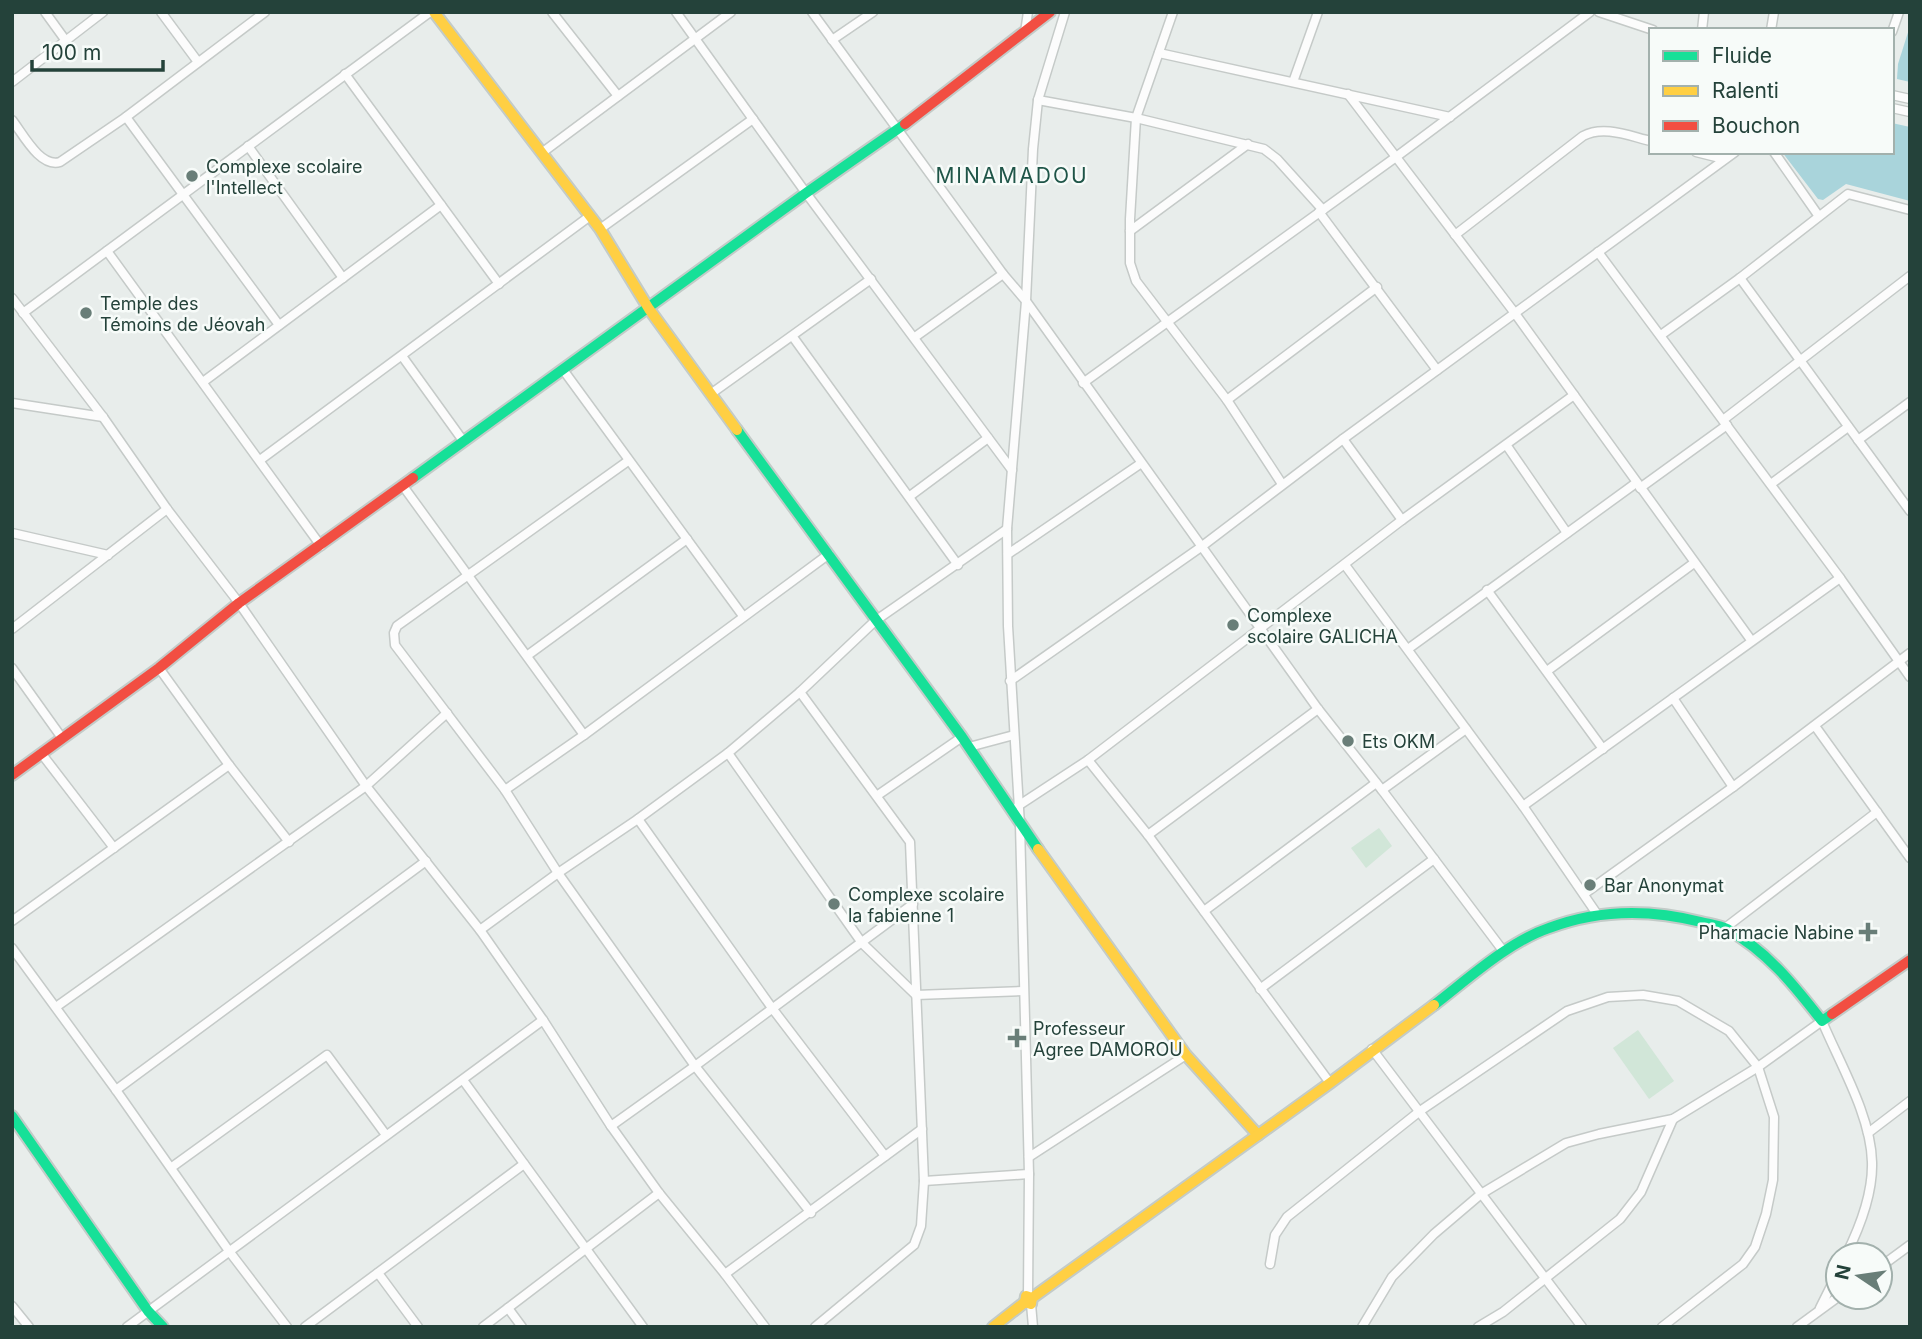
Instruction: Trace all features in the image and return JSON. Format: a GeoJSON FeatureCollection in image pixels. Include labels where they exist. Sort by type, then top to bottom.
{"type":"FeatureCollection","features":[{"type":"Feature","properties":{"kind":"street"},"geometry":{"type":"LineString","coordinates":[[45,12],[65,41]]}},
{"type":"Feature","properties":{"kind":"street"},"geometry":{"type":"LineString","coordinates":[[12,82],[103,12]]}},
{"type":"Feature","properties":{"kind":"street"},"geometry":{"type":"LineString","coordinates":[[161,12],[198,62]]}},
{"type":"Feature","properties":{"kind":"street"},"geometry":{"type":"LineString","coordinates":[[12,120],[44,161],[53,165],[126,117],[265,12]]}},
{"type":"Feature","properties":{"kind":"street"},"geometry":{"type":"LineString","coordinates":[[23,313],[432,12],[600,229],[649,309],[875,621],[970,747],[1020,825],[1186,1055],[1258,1135]]}},
{"type":"Feature","properties":{"kind":"street"},"geometry":{"type":"LineString","coordinates":[[552,12],[618,96]]}},
{"type":"Feature","properties":{"kind":"street"},"geometry":{"type":"LineString","coordinates":[[676,12],[1012,470]]}},
{"type":"Feature","properties":{"kind":"street"},"geometry":{"type":"LineString","coordinates":[[543,152],[731,12]]}},
{"type":"Feature","properties":{"kind":"street"},"geometry":{"type":"LineString","coordinates":[[812,12],[897,131],[1026,301],[1259,629],[1504,952]]}},
{"type":"Feature","properties":{"kind":"street"},"geometry":{"type":"LineString","coordinates":[[832,40],[873,12]]}},
{"type":"Feature","properties":{"kind":"street"},"geometry":{"type":"LineString","coordinates":[[1026,32],[1028,12]]}},
{"type":"Feature","properties":{"kind":"street"},"geometry":{"type":"LineString","coordinates":[[12,775],[159,668],[239,603],[564,371],[806,192],[897,131],[1050,12]]}},
{"type":"Feature","properties":{"kind":"street"},"geometry":{"type":"LineString","coordinates":[[1033,1327],[1029,1300],[1029,1157],[1020,825],[1010,681],[1007,529],[1026,301],[1038,100],[1065,12]]}},
{"type":"Feature","properties":{"kind":"street"},"geometry":{"type":"LineString","coordinates":[[1173,12],[1136,118],[1130,231],[1131,272],[1227,400],[1282,484]]}},
{"type":"Feature","properties":{"kind":"street"},"geometry":{"type":"LineString","coordinates":[[1293,82],[1318,12]]}},
{"type":"Feature","properties":{"kind":"street"},"geometry":{"type":"LineString","coordinates":[[1083,383],[1396,157],[1590,12]]}},
{"type":"Feature","properties":{"kind":"street"},"geometry":{"type":"LineString","coordinates":[[1888,12],[1896,21]]}},
{"type":"Feature","properties":{"kind":"street"},"geometry":{"type":"LineString","coordinates":[[1893,28],[1899,12]]}},
{"type":"Feature","properties":{"kind":"street"},"geometry":{"type":"LineString","coordinates":[[1603,13],[1649,29]]}},
{"type":"Feature","properties":{"kind":"street"},"geometry":{"type":"LineString","coordinates":[[1159,53],[1450,117]]}},
{"type":"Feature","properties":{"kind":"street"},"geometry":{"type":"LineString","coordinates":[[345,74],[499,285]]}},
{"type":"Feature","properties":{"kind":"street"},"geometry":{"type":"LineString","coordinates":[[1348,94],[1514,312],[1751,640]]}},
{"type":"Feature","properties":{"kind":"street"},"geometry":{"type":"LineString","coordinates":[[1038,100],[1136,118],[1264,149],[1277,159],[1321,211],[1437,369]]}},
{"type":"Feature","properties":{"kind":"street"},"geometry":{"type":"LineString","coordinates":[[126,117],[279,325]]}},
{"type":"Feature","properties":{"kind":"street"},"geometry":{"type":"LineString","coordinates":[[600,229],[753,119]]}},
{"type":"Feature","properties":{"kind":"street"},"geometry":{"type":"LineString","coordinates":[[1455,235],[1592,131],[1611,132],[1649,141]]}},
{"type":"Feature","properties":{"kind":"street"},"geometry":{"type":"LineString","coordinates":[[1130,231],[1248,144]]}},
{"type":"Feature","properties":{"kind":"street"},"geometry":{"type":"LineString","coordinates":[[248,146],[343,278]]}},
{"type":"Feature","properties":{"kind":"street"},"geometry":{"type":"LineString","coordinates":[[1704,154],[1724,159]]}},
{"type":"Feature","properties":{"kind":"street"},"geometry":{"type":"LineString","coordinates":[[1010,681],[1201,547],[1437,369],[1732,154]]}},
{"type":"Feature","properties":{"kind":"street"},"geometry":{"type":"LineString","coordinates":[[1774,154],[1818,215]]}},
{"type":"Feature","properties":{"kind":"street"},"geometry":{"type":"LineString","coordinates":[[1661,335],[1740,278],[1847,194],[1910,209]]}},
{"type":"Feature","properties":{"kind":"street"},"geometry":{"type":"LineString","coordinates":[[203,382],[441,205]]}},
{"type":"Feature","properties":{"kind":"street"},"geometry":{"type":"LineString","coordinates":[[260,460],[590,216]]}},
{"type":"Feature","properties":{"kind":"street"},"geometry":{"type":"LineString","coordinates":[[107,251],[321,545]]}},
{"type":"Feature","properties":{"kind":"street"},"geometry":{"type":"LineString","coordinates":[[1598,252],[1771,484],[1910,677]]}},
{"type":"Feature","properties":{"kind":"street"},"geometry":{"type":"LineString","coordinates":[[915,337],[1003,274]]}},
{"type":"Feature","properties":{"kind":"street"},"geometry":{"type":"LineString","coordinates":[[1408,649],[1567,533],[1725,423],[1799,361],[1910,276]]}},
{"type":"Feature","properties":{"kind":"street"},"geometry":{"type":"LineString","coordinates":[[1740,278],[1910,511]]}},
{"type":"Feature","properties":{"kind":"street"},"geometry":{"type":"LineString","coordinates":[[712,393],[871,279]]}},
{"type":"Feature","properties":{"kind":"street"},"geometry":{"type":"LineString","coordinates":[[1227,400],[1377,287]]}},
{"type":"Feature","properties":{"kind":"street"},"geometry":{"type":"LineString","coordinates":[[12,298],[239,603],[366,786],[480,930],[659,1193],[726,1274],[765,1327]]}},
{"type":"Feature","properties":{"kind":"street"},"geometry":{"type":"LineString","coordinates":[[793,337],[958,565]]}},
{"type":"Feature","properties":{"kind":"street"},"geometry":{"type":"LineString","coordinates":[[402,356],[464,442]]}},
{"type":"Feature","properties":{"kind":"street"},"geometry":{"type":"LineString","coordinates":[[564,371],[743,616]]}},
{"type":"Feature","properties":{"kind":"street"},"geometry":{"type":"LineString","coordinates":[[1018,806],[1088,760],[1402,520],[1574,395]]}},
{"type":"Feature","properties":{"kind":"street"},"geometry":{"type":"LineString","coordinates":[[12,402],[103,417]]}},
{"type":"Feature","properties":{"kind":"street"},"geometry":{"type":"LineString","coordinates":[[1858,440],[1910,402]]}},
{"type":"Feature","properties":{"kind":"street"},"geometry":{"type":"LineString","coordinates":[[1771,484],[1848,427]]}},
{"type":"Feature","properties":{"kind":"street"},"geometry":{"type":"LineString","coordinates":[[910,496],[988,438]]}},
{"type":"Feature","properties":{"kind":"street"},"geometry":{"type":"LineString","coordinates":[[1343,439],[1402,520]]}},
{"type":"Feature","properties":{"kind":"street"},"geometry":{"type":"LineString","coordinates":[[1507,446],[1567,533]]}},
{"type":"Feature","properties":{"kind":"street"},"geometry":{"type":"LineString","coordinates":[[628,461],[397,626],[394,632],[395,645],[505,790],[558,873],[695,1066],[811,1213]]}},
{"type":"Feature","properties":{"kind":"street"},"geometry":{"type":"LineString","coordinates":[[1008,554],[1140,464]]}},
{"type":"Feature","properties":{"kind":"street"},"geometry":{"type":"LineString","coordinates":[[403,486],[584,735]]}},
{"type":"Feature","properties":{"kind":"street"},"geometry":{"type":"LineString","coordinates":[[12,629],[167,509]]}},
{"type":"Feature","properties":{"kind":"street"},"geometry":{"type":"LineString","coordinates":[[480,930],[558,873],[638,820],[728,752],[800,692],[875,621],[1007,529]]}},
{"type":"Feature","properties":{"kind":"street"},"geometry":{"type":"LineString","coordinates":[[12,533],[108,555]]}},
{"type":"Feature","properties":{"kind":"street"},"geometry":{"type":"LineString","coordinates":[[528,655],[687,539]]}},
{"type":"Feature","properties":{"kind":"street"},"geometry":{"type":"LineString","coordinates":[[505,790],[584,735],[828,554]]}},
{"type":"Feature","properties":{"kind":"street"},"geometry":{"type":"LineString","coordinates":[[1547,671],[1694,563]]}},
{"type":"Feature","properties":{"kind":"street"},"geometry":{"type":"LineString","coordinates":[[1345,565],[1523,806],[1597,914]]}},
{"type":"Feature","properties":{"kind":"street"},"geometry":{"type":"LineString","coordinates":[[1523,806],[1840,578]]}},
{"type":"Feature","properties":{"kind":"street"},"geometry":{"type":"LineString","coordinates":[[1488,590],[1603,749]]}},
{"type":"Feature","properties":{"kind":"street"},"geometry":{"type":"LineString","coordinates":[[1584,894],[1733,787],[1910,653]]}},
{"type":"Feature","properties":{"kind":"street"},"geometry":{"type":"LineString","coordinates":[[12,668],[62,738]]}},
{"type":"Feature","properties":{"kind":"street"},"geometry":{"type":"LineString","coordinates":[[159,668],[289,842]]}},
{"type":"Feature","properties":{"kind":"street"},"geometry":{"type":"LineString","coordinates":[[800,692],[910,842],[924,1181],[921,1226],[914,1245],[815,1327]]}},
{"type":"Feature","properties":{"kind":"street"},"geometry":{"type":"LineString","coordinates":[[1673,698],[1733,787]]}},
{"type":"Feature","properties":{"kind":"street"},"geometry":{"type":"LineString","coordinates":[[1148,835],[1318,709]]}},
{"type":"Feature","properties":{"kind":"street"},"geometry":{"type":"LineString","coordinates":[[56,1007],[366,786],[447,713]]}},
{"type":"Feature","properties":{"kind":"street"},"geometry":{"type":"LineString","coordinates":[[1815,726],[1910,858]]}},
{"type":"Feature","properties":{"kind":"street"},"geometry":{"type":"LineString","coordinates":[[1204,911],[1379,786],[1466,729]]}},
{"type":"Feature","properties":{"kind":"street"},"geometry":{"type":"LineString","coordinates":[[970,747],[1014,735]]}},
{"type":"Feature","properties":{"kind":"street"},"geometry":{"type":"LineString","coordinates":[[878,795],[962,737]]}},
{"type":"Feature","properties":{"kind":"street"},"geometry":{"type":"LineString","coordinates":[[728,752],[862,943],[916,995],[1023,991]]}},
{"type":"Feature","properties":{"kind":"street"},"geometry":{"type":"LineString","coordinates":[[41,753],[114,848]]}},
{"type":"Feature","properties":{"kind":"street"},"geometry":{"type":"LineString","coordinates":[[1088,760],[1148,835],[1330,1083]]}},
{"type":"Feature","properties":{"kind":"street"},"geometry":{"type":"LineString","coordinates":[[12,921],[229,765]]}},
{"type":"Feature","properties":{"kind":"street"},"geometry":{"type":"LineString","coordinates":[[1725,928],[1877,812]]}},
{"type":"Feature","properties":{"kind":"street"},"geometry":{"type":"LineString","coordinates":[[638,820],[772,1008],[885,1156]]}},
{"type":"Feature","properties":{"kind":"street"},"geometry":{"type":"LineString","coordinates":[[1260,989],[1434,859]]}},
{"type":"Feature","properties":{"kind":"street"},"geometry":{"type":"LineString","coordinates":[[116,1090],[426,861]]}},
{"type":"Feature","properties":{"kind":"street"},"geometry":{"type":"LineString","coordinates":[[611,1126],[913,904]]}},
{"type":"Feature","properties":{"kind":"street"},"geometry":{"type":"LineString","coordinates":[[993,1327],[1330,1083],[1504,952],[1547,928],[1597,914],[1623,912],[1674,915],[1725,928],[1768,958],[1787,976],[1822,1021],[1868,1133],[1872,1163],[1869,1189],[1852,1241]]}},
{"type":"Feature","properties":{"kind":"street"},"geometry":{"type":"LineString","coordinates":[[12,948],[172,1167],[229,1251],[287,1327]]}},
{"type":"Feature","properties":{"kind":"street"},"geometry":{"type":"LineString","coordinates":[[1362,1327],[1392,1277],[1434,1234],[1481,1194],[1566,1143],[1599,1133],[1674,1119],[1759,1067],[1910,960]]}},
{"type":"Feature","properties":{"kind":"street"},"geometry":{"type":"LineString","coordinates":[[1269,1264],[1275,1235],[1287,1217],[1420,1111],[1559,1016],[1586,1003],[1608,997],[1643,995],[1678,1001],[1729,1031],[1759,1067],[1774,1117],[1773,1180],[1755,1247],[1743,1264],[1662,1327]]}},
{"type":"Feature","properties":{"kind":"street"},"geometry":{"type":"LineString","coordinates":[[127,1327],[543,1020]]}},
{"type":"Feature","properties":{"kind":"street"},"geometry":{"type":"LineString","coordinates":[[1372,1049],[1583,1327]]}},
{"type":"Feature","properties":{"kind":"street"},"geometry":{"type":"LineString","coordinates":[[172,1167],[327,1055],[386,1135]]}},
{"type":"Feature","properties":{"kind":"street"},"geometry":{"type":"LineString","coordinates":[[1029,1157],[1186,1055]]}},
{"type":"Feature","properties":{"kind":"street"},"geometry":{"type":"LineString","coordinates":[[463,1080],[643,1327]]}},
{"type":"Feature","properties":{"kind":"street"},"geometry":{"type":"LineString","coordinates":[[1868,1133],[1910,1101]]}},
{"type":"Feature","properties":{"kind":"street"},"geometry":{"type":"LineString","coordinates":[[12,1116],[148,1311],[163,1327]]}},
{"type":"Feature","properties":{"kind":"street"},"geometry":{"type":"LineString","coordinates":[[1478,1327],[1503,1312],[1620,1219],[1641,1192],[1674,1119]]}},
{"type":"Feature","properties":{"kind":"street"},"geometry":{"type":"LineString","coordinates":[[726,1274],[922,1129]]}},
{"type":"Feature","properties":{"kind":"street"},"geometry":{"type":"LineString","coordinates":[[304,1327],[524,1164]]}},
{"type":"Feature","properties":{"kind":"street"},"geometry":{"type":"LineString","coordinates":[[924,1181],[1029,1174]]}},
{"type":"Feature","properties":{"kind":"street"},"geometry":{"type":"LineString","coordinates":[[483,1327],[659,1193]]}},
{"type":"Feature","properties":{"kind":"street"},"geometry":{"type":"LineString","coordinates":[[1894,1257],[1910,1245]]}},
{"type":"Feature","properties":{"kind":"street"},"geometry":{"type":"LineString","coordinates":[[377,1273],[418,1327]]}},
{"type":"Feature","properties":{"kind":"street"},"geometry":{"type":"LineString","coordinates":[[1819,1311],[1824,1301]]}},
{"type":"Feature","properties":{"kind":"street"},"geometry":{"type":"LineString","coordinates":[[12,1306],[29,1327]]}},
{"type":"Feature","properties":{"kind":"street"},"geometry":{"type":"LineString","coordinates":[[1797,1327],[1824,1307]]}},
{"type":"Feature","properties":{"kind":"street"},"geometry":{"type":"LineString","coordinates":[[508,1308],[522,1327]]}},
{"type":"Feature","properties":{"kind":"street"},"geometry":{"type":"LineString","coordinates":[[148,1311],[156,1327]]}},
{"type":"Feature","properties":{"kind":"green space"},"geometry":{"type":"Polygon","coordinates":[[[1379,828],[1392,846],[1366,868],[1351,848],[1379,828]]]}},
{"type":"Feature","properties":{"kind":"green space"},"geometry":{"type":"Polygon","coordinates":[[[1638,1030],[1674,1081],[1649,1099],[1613,1048],[1638,1030]]]}},
{"type":"Feature","properties":{"kind":"water"},"geometry":{"type":"Polygon","coordinates":[[[1910,26],[1910,82],[1897,79],[1898,64],[1910,26]]]}},
{"type":"Feature","properties":{"kind":"water"},"geometry":{"type":"Polygon","coordinates":[[[1894,123],[1910,127],[1910,201],[1846,184],[1823,200],[1818,199],[1784,154],[1894,154],[1894,123]]]}},
{"type":"Feature","properties":{"kind":"traffic: fast"},"geometry":{"type":"LineString","coordinates":[[413,478],[905,124]]}},
{"type":"Feature","properties":{"kind":"traffic: fast"},"geometry":{"type":"LineString","coordinates":[[737,430],[962,737],[1038,849]]}},
{"type":"Feature","properties":{"kind":"traffic: fast"},"geometry":{"type":"LineString","coordinates":[[1434,1005],[1489,962],[1534,934],[1587,917],[1644,913],[1682,918],[1727,929],[1767,958],[1822,1021],[1832,1014]]}},
{"type":"Feature","properties":{"kind":"traffic: fast"},"geometry":{"type":"LineString","coordinates":[[12,1116],[148,1311],[163,1327]]}},
{"type":"Feature","properties":{"kind":"traffic: slow"},"geometry":{"type":"LineString","coordinates":[[434,12],[600,229],[649,309],[737,430]]}},
{"type":"Feature","properties":{"kind":"traffic: slow"},"geometry":{"type":"LineString","coordinates":[[1038,849],[1186,1055],[1258,1135]]}},
{"type":"Feature","properties":{"kind":"traffic: slow"},"geometry":{"type":"LineString","coordinates":[[1032,1298],[1026,1296],[1025,1302],[1031,1304],[1032,1298],[1434,1005]]}},
{"type":"Feature","properties":{"kind":"traffic: slow"},"geometry":{"type":"LineString","coordinates":[[993,1327],[1025,1302]]}},
{"type":"Feature","properties":{"kind":"traffic: jam"},"geometry":{"type":"LineString","coordinates":[[905,124],[1050,12]]}},
{"type":"Feature","properties":{"kind":"traffic: jam"},"geometry":{"type":"LineString","coordinates":[[12,775],[159,668],[239,603],[413,478]]}},
{"type":"Feature","properties":{"kind":"traffic: jam"},"geometry":{"type":"LineString","coordinates":[[1832,1014],[1910,960]]}},
{"type":"Feature","properties":{"kind":"place","name":"Complexe scolaire l'Intellect"},"geometry":{"type":"Point","coordinates":[192,176]}},
{"type":"Feature","properties":{"kind":"place","name":"Temple des Témoins de Jéovah"},"geometry":{"type":"Point","coordinates":[86,313]}},
{"type":"Feature","properties":{"kind":"place","name":"Complexe scolaire GALICHA"},"geometry":{"type":"Point","coordinates":[1233,625]}},
{"type":"Feature","properties":{"kind":"place","name":"Ets OKM"},"geometry":{"type":"Point","coordinates":[1348,741]}},
{"type":"Feature","properties":{"kind":"place","name":"Bar Anonymat"},"geometry":{"type":"Point","coordinates":[1590,885]}},
{"type":"Feature","properties":{"kind":"place","name":"Complexe scolaire la fabienne 1"},"geometry":{"type":"Point","coordinates":[834,904]}},
{"type":"Feature","properties":{"kind":"place","name":"Pharmacie Nabine"},"geometry":{"type":"Point","coordinates":[1868,932]}},
{"type":"Feature","properties":{"kind":"place","name":"Professeur Agree DAMOROU"},"geometry":{"type":"Point","coordinates":[1017,1038]}},
{"type":"Feature","properties":{"kind":"district","name":"MINAMADOU"},"geometry":{"type":"Point","coordinates":[1012,175]}}]}
